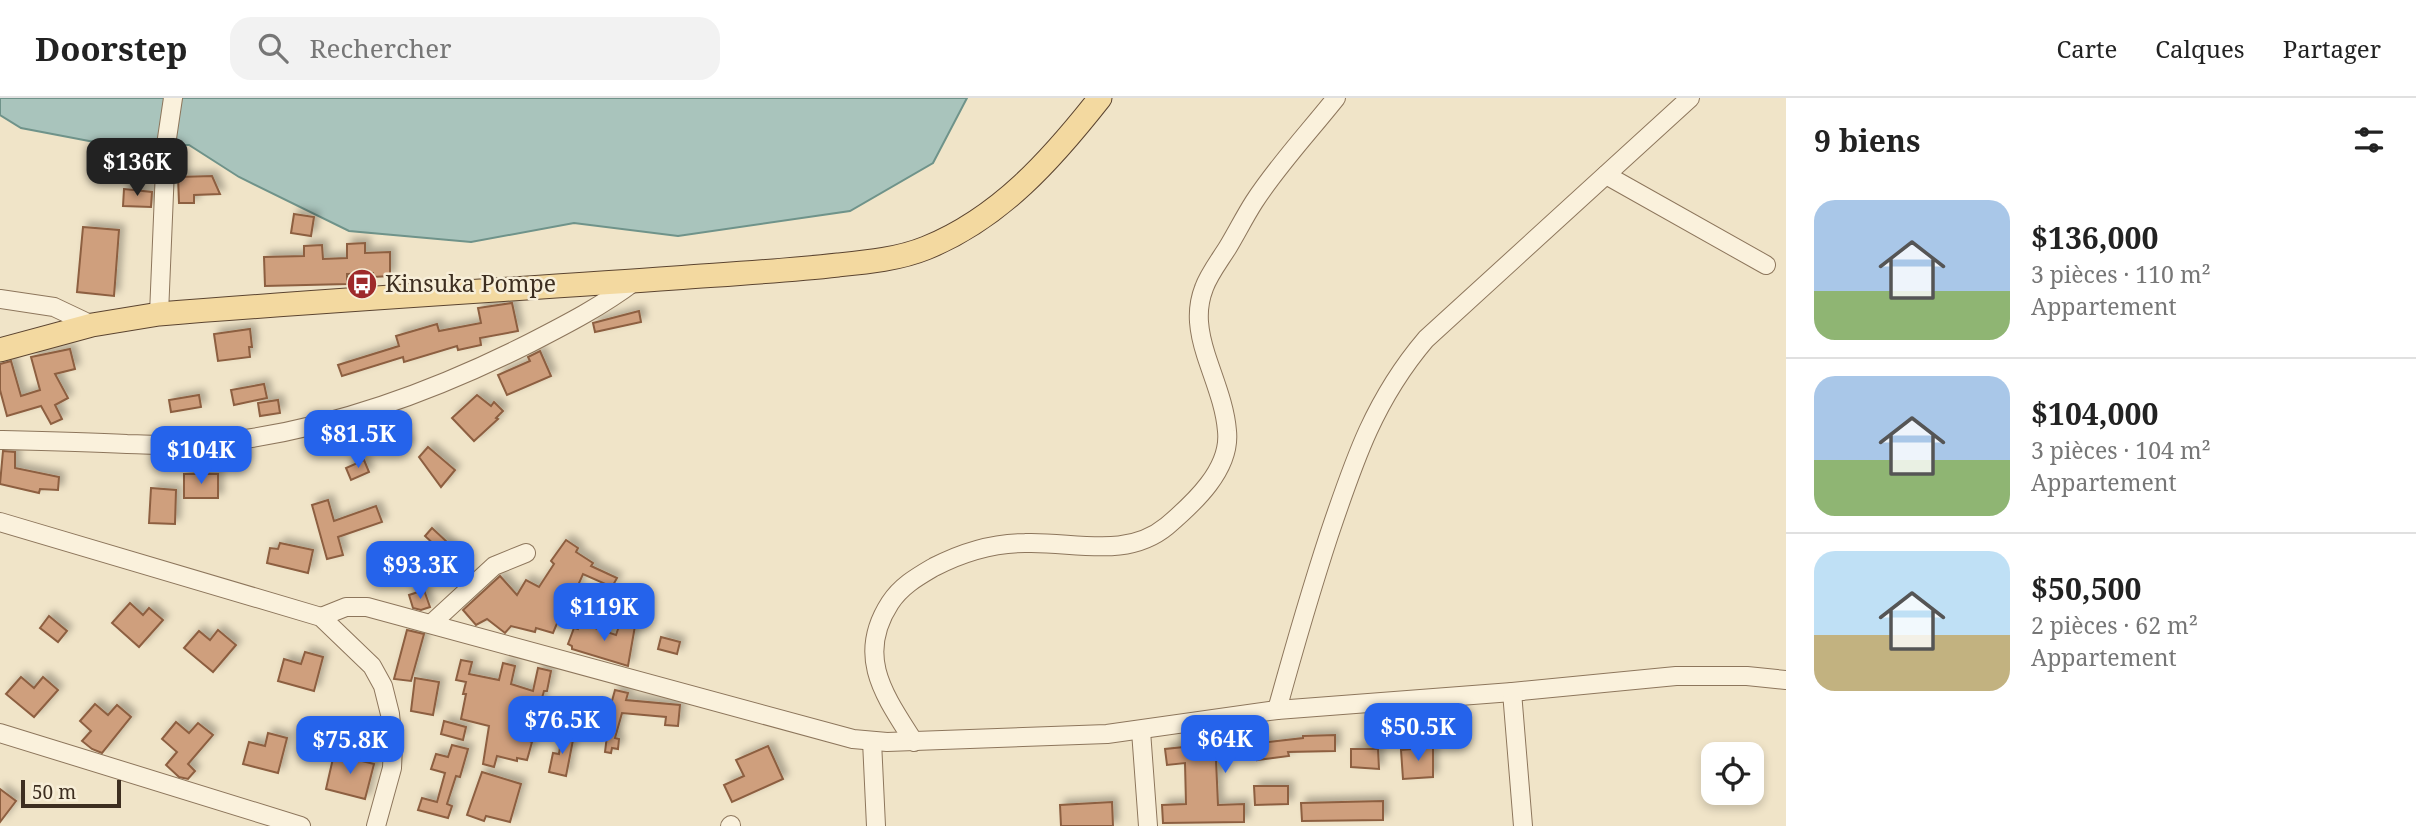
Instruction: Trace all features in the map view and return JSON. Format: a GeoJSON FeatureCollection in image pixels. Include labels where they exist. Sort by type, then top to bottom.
{"type":"FeatureCollection","features":[{"type":"Feature","properties":{"kind":"main road"},"geometry":{"type":"LineString","coordinates":[[0,351],[92,325],[159,314],[635,281],[847,264],[905,255],[926,248],[982,220],[1006,201],[1027,182],[1100,98]]}},
{"type":"Feature","properties":{"kind":"street"},"geometry":{"type":"LineString","coordinates":[[159,314],[166,145],[173,98]]}},
{"type":"Feature","properties":{"kind":"street"},"geometry":{"type":"LineString","coordinates":[[914,742],[886,699],[875,669],[874,644],[881,616],[897,592],[915,578],[955,556],[990,546],[1026,542],[1112,548],[1138,543],[1159,533],[1189,507],[1217,471],[1226,452],[1228,433],[1197,319],[1204,288],[1255,200],[1336,98]]}},
{"type":"Feature","properties":{"kind":"street"},"geometry":{"type":"LineString","coordinates":[[1276,710],[1306,606],[1357,452],[1395,380],[1426,339],[1690,98]]}},
{"type":"Feature","properties":{"kind":"street"},"geometry":{"type":"LineString","coordinates":[[1606,175],[1766,265]]}},
{"type":"Feature","properties":{"kind":"street"},"geometry":{"type":"LineString","coordinates":[[0,440],[188,445],[238,440],[303,428],[365,411],[440,384],[582,317],[635,281]]}},
{"type":"Feature","properties":{"kind":"street"},"geometry":{"type":"LineString","coordinates":[[0,299],[54,307],[92,325]]}},
{"type":"Feature","properties":{"kind":"street"},"geometry":{"type":"LineString","coordinates":[[0,522],[321,617],[372,666],[383,686],[394,745],[376,826]]}},
{"type":"Feature","properties":{"kind":"street"},"geometry":{"type":"LineString","coordinates":[[431,624],[495,566],[526,553]]}},
{"type":"Feature","properties":{"kind":"street"},"geometry":{"type":"LineString","coordinates":[[321,617],[346,607],[368,607],[853,739],[872,741],[914,742],[1107,734],[1276,710],[1676,676],[1736,676],[1786,680]]}},
{"type":"Feature","properties":{"kind":"street"},"geometry":{"type":"LineString","coordinates":[[1512,692],[1523,826]]}},
{"type":"Feature","properties":{"kind":"street"},"geometry":{"type":"LineString","coordinates":[[1141,731],[1148,826]]}},
{"type":"Feature","properties":{"kind":"street"},"geometry":{"type":"LineString","coordinates":[[0,733],[301,826]]}},
{"type":"Feature","properties":{"kind":"street"},"geometry":{"type":"LineString","coordinates":[[872,741],[876,826]]}},
{"type":"Feature","properties":{"kind":"water"},"geometry":{"type":"Polygon","coordinates":[[[0,98],[967,98],[933,163],[850,211],[678,236],[574,223],[471,242],[349,231],[239,177],[189,145],[110,145],[21,128],[0,115],[0,98]]]}},
{"type":"Feature","properties":{"kind":"building"},"geometry":{"type":"Polygon","coordinates":[[[212,176],[220,194],[194,195],[194,203],[179,203],[178,177],[212,176]]]}},
{"type":"Feature","properties":{"kind":"building"},"geometry":{"type":"Polygon","coordinates":[[[124,189],[152,192],[151,207],[123,206],[124,189]]]}},
{"type":"Feature","properties":{"kind":"building"},"geometry":{"type":"Polygon","coordinates":[[[294,214],[314,217],[311,236],[291,233],[294,214]]]}},
{"type":"Feature","properties":{"kind":"building"},"geometry":{"type":"Polygon","coordinates":[[[83,227],[119,230],[114,296],[77,292],[83,227]]]}},
{"type":"Feature","properties":{"kind":"building"},"geometry":{"type":"Polygon","coordinates":[[[365,243],[365,253],[390,252],[390,276],[373,277],[373,273],[347,274],[347,284],[265,286],[264,257],[304,256],[304,246],[322,245],[323,259],[347,258],[347,244],[365,243]]]}},
{"type":"Feature","properties":{"kind":"building"},"geometry":{"type":"Polygon","coordinates":[[[512,303],[518,331],[480,338],[481,345],[458,350],[457,346],[404,362],[403,357],[342,376],[338,365],[399,346],[396,336],[437,324],[439,331],[481,323],[478,308],[512,303]]]}},
{"type":"Feature","properties":{"kind":"building"},"geometry":{"type":"Polygon","coordinates":[[[639,311],[641,322],[595,332],[593,323],[639,311]]]}},
{"type":"Feature","properties":{"kind":"building"},"geometry":{"type":"Polygon","coordinates":[[[250,329],[250,357],[218,361],[214,334],[250,329]]]}},
{"type":"Feature","properties":{"kind":"building"},"geometry":{"type":"Polygon","coordinates":[[[70,349],[75,369],[55,374],[68,398],[55,405],[62,419],[51,424],[41,406],[7,416],[0,390],[0,364],[11,361],[21,396],[40,390],[31,357],[70,349]]]}},
{"type":"Feature","properties":{"kind":"building"},"geometry":{"type":"Polygon","coordinates":[[[540,351],[551,376],[507,395],[498,375],[530,361],[528,357],[540,351]]]}},
{"type":"Feature","properties":{"kind":"building"},"geometry":{"type":"Polygon","coordinates":[[[264,384],[267,398],[234,405],[231,390],[264,384]]]}},
{"type":"Feature","properties":{"kind":"building"},"geometry":{"type":"Polygon","coordinates":[[[199,395],[201,407],[171,412],[169,400],[199,395]]]}},
{"type":"Feature","properties":{"kind":"building"},"geometry":{"type":"Polygon","coordinates":[[[477,395],[491,406],[494,402],[503,411],[474,441],[452,418],[477,395]]]}},
{"type":"Feature","properties":{"kind":"building"},"geometry":{"type":"Polygon","coordinates":[[[278,400],[280,413],[260,416],[258,403],[278,400]]]}},
{"type":"Feature","properties":{"kind":"building"},"geometry":{"type":"Polygon","coordinates":[[[393,421],[409,446],[396,454],[381,429],[393,421]]]}},
{"type":"Feature","properties":{"kind":"building"},"geometry":{"type":"Polygon","coordinates":[[[428,447],[455,470],[441,487],[419,457],[428,447]]]}},
{"type":"Feature","properties":{"kind":"building"},"geometry":{"type":"Polygon","coordinates":[[[3,451],[15,452],[15,468],[59,477],[58,490],[40,489],[39,493],[0,484],[3,451]]]}},
{"type":"Feature","properties":{"kind":"building"},"geometry":{"type":"Polygon","coordinates":[[[244,451],[246,462],[222,466],[220,453],[244,451]]]}},
{"type":"Feature","properties":{"kind":"building"},"geometry":{"type":"Polygon","coordinates":[[[364,460],[369,472],[351,480],[346,468],[364,460]]]}},
{"type":"Feature","properties":{"kind":"building"},"geometry":{"type":"Polygon","coordinates":[[[184,474],[218,474],[218,498],[184,498],[184,474]]]}},
{"type":"Feature","properties":{"kind":"building"},"geometry":{"type":"Polygon","coordinates":[[[151,488],[176,490],[175,524],[149,523],[151,488]]]}},
{"type":"Feature","properties":{"kind":"building"},"geometry":{"type":"Polygon","coordinates":[[[328,500],[334,521],[376,506],[382,522],[338,537],[343,555],[327,559],[312,505],[328,500]]]}},
{"type":"Feature","properties":{"kind":"building"},"geometry":{"type":"Polygon","coordinates":[[[432,528],[461,555],[433,585],[418,571],[439,549],[425,536],[432,528]]]}},
{"type":"Feature","properties":{"kind":"building"},"geometry":{"type":"Polygon","coordinates":[[[566,540],[578,548],[576,552],[593,563],[591,566],[617,578],[612,587],[583,574],[572,599],[568,597],[553,633],[536,628],[535,632],[511,626],[505,633],[487,619],[476,625],[463,610],[500,576],[517,595],[526,580],[539,587],[554,564],[551,561],[566,540]]]}},
{"type":"Feature","properties":{"kind":"building"},"geometry":{"type":"Polygon","coordinates":[[[280,543],[313,550],[308,573],[267,563],[270,548],[278,549],[280,543]]]}},
{"type":"Feature","properties":{"kind":"building"},"geometry":{"type":"Polygon","coordinates":[[[424,590],[430,607],[421,610],[413,608],[409,595],[424,590]]]}},
{"type":"Feature","properties":{"kind":"building"},"geometry":{"type":"Polygon","coordinates":[[[130,603],[143,615],[149,608],[163,620],[139,647],[112,623],[130,603]]]}},
{"type":"Feature","properties":{"kind":"building"},"geometry":{"type":"Polygon","coordinates":[[[49,616],[67,631],[58,642],[40,628],[49,616]]]}},
{"type":"Feature","properties":{"kind":"building"},"geometry":{"type":"Polygon","coordinates":[[[580,623],[616,635],[620,623],[635,626],[628,666],[572,649],[568,644],[574,628],[578,629],[580,623]]]}},
{"type":"Feature","properties":{"kind":"building"},"geometry":{"type":"Polygon","coordinates":[[[218,630],[236,645],[213,672],[184,648],[199,631],[210,640],[218,630]]]}},
{"type":"Feature","properties":{"kind":"building"},"geometry":{"type":"Polygon","coordinates":[[[407,630],[424,634],[411,681],[394,679],[407,630]]]}},
{"type":"Feature","properties":{"kind":"building"},"geometry":{"type":"Polygon","coordinates":[[[661,637],[680,642],[677,654],[658,649],[661,637]]]}},
{"type":"Feature","properties":{"kind":"building"},"geometry":{"type":"Polygon","coordinates":[[[305,652],[323,657],[314,691],[278,681],[284,659],[301,664],[305,652]]]}},
{"type":"Feature","properties":{"kind":"building"},"geometry":{"type":"Polygon","coordinates":[[[461,660],[472,662],[469,674],[499,680],[503,663],[515,666],[511,684],[533,691],[538,668],[551,671],[547,691],[544,691],[538,705],[527,740],[532,742],[527,760],[517,758],[517,761],[497,756],[494,767],[483,764],[489,726],[461,719],[466,682],[456,680],[461,660]]]}},
{"type":"Feature","properties":{"kind":"building"},"geometry":{"type":"Polygon","coordinates":[[[21,677],[34,688],[43,677],[58,690],[34,717],[6,694],[21,677]]]}},
{"type":"Feature","properties":{"kind":"building"},"geometry":{"type":"Polygon","coordinates":[[[415,678],[439,682],[433,715],[411,711],[415,678]]]}},
{"type":"Feature","properties":{"kind":"building"},"geometry":{"type":"Polygon","coordinates":[[[615,690],[628,693],[626,700],[680,705],[678,726],[665,725],[666,717],[622,713],[615,738],[619,739],[618,749],[612,748],[611,753],[605,752],[607,719],[615,690]]]}},
{"type":"Feature","properties":{"kind":"building"},"geometry":{"type":"Polygon","coordinates":[[[95,704],[108,715],[117,705],[131,717],[102,753],[82,741],[91,731],[80,721],[95,704]]]}},
{"type":"Feature","properties":{"kind":"building"},"geometry":{"type":"Polygon","coordinates":[[[444,721],[466,727],[463,740],[441,734],[444,721]]]}},
{"type":"Feature","properties":{"kind":"building"},"geometry":{"type":"Polygon","coordinates":[[[176,722],[189,733],[198,723],[213,735],[188,764],[195,771],[188,779],[179,777],[166,765],[177,752],[162,739],[176,722]]]}},
{"type":"Feature","properties":{"kind":"building"},"geometry":{"type":"Polygon","coordinates":[[[268,733],[287,738],[278,773],[243,764],[249,742],[265,746],[268,733]]]}},
{"type":"Feature","properties":{"kind":"building"},"geometry":{"type":"Polygon","coordinates":[[[562,733],[574,735],[566,776],[549,772],[553,753],[559,754],[562,733]]]}},
{"type":"Feature","properties":{"kind":"building"},"geometry":{"type":"Polygon","coordinates":[[[1335,735],[1335,751],[1288,752],[1289,756],[1257,760],[1257,756],[1216,760],[1218,805],[1244,804],[1244,822],[1163,823],[1162,805],[1186,804],[1185,763],[1167,765],[1165,749],[1242,741],[1243,745],[1303,736],[1335,735]]]}},
{"type":"Feature","properties":{"kind":"building"},"geometry":{"type":"Polygon","coordinates":[[[452,745],[468,749],[460,777],[456,776],[447,804],[452,806],[448,818],[418,810],[422,798],[437,802],[445,773],[431,769],[436,754],[448,757],[452,745]]]}},
{"type":"Feature","properties":{"kind":"building"},"geometry":{"type":"Polygon","coordinates":[[[768,746],[783,779],[732,802],[724,785],[744,776],[736,760],[768,746]]]}},
{"type":"Feature","properties":{"kind":"building"},"geometry":{"type":"Polygon","coordinates":[[[1433,747],[1433,777],[1403,779],[1401,750],[1433,747]]]}},
{"type":"Feature","properties":{"kind":"building"},"geometry":{"type":"Polygon","coordinates":[[[1351,749],[1378,749],[1379,769],[1351,767],[1351,749]]]}},
{"type":"Feature","properties":{"kind":"building"},"geometry":{"type":"Polygon","coordinates":[[[334,754],[374,764],[365,799],[326,789],[334,754]]]}},
{"type":"Feature","properties":{"kind":"building"},"geometry":{"type":"Polygon","coordinates":[[[482,772],[521,784],[510,822],[486,816],[484,821],[467,815],[482,772]]]}},
{"type":"Feature","properties":{"kind":"building"},"geometry":{"type":"Polygon","coordinates":[[[1254,786],[1288,786],[1288,804],[1255,805],[1254,786]]]}},
{"type":"Feature","properties":{"kind":"building"},"geometry":{"type":"Polygon","coordinates":[[[0,789],[16,801],[0,822],[0,789]]]}},
{"type":"Feature","properties":{"kind":"building"},"geometry":{"type":"Polygon","coordinates":[[[1383,801],[1383,820],[1302,821],[1301,803],[1383,801]]]}},
{"type":"Feature","properties":{"kind":"building"},"geometry":{"type":"Polygon","coordinates":[[[1112,802],[1113,826],[1061,826],[1060,805],[1112,802]]]}},
{"type":"Feature","properties":{"kind":"place","name":"Kinsuka Pompe"},"geometry":{"type":"Point","coordinates":[362,284]}}]}
